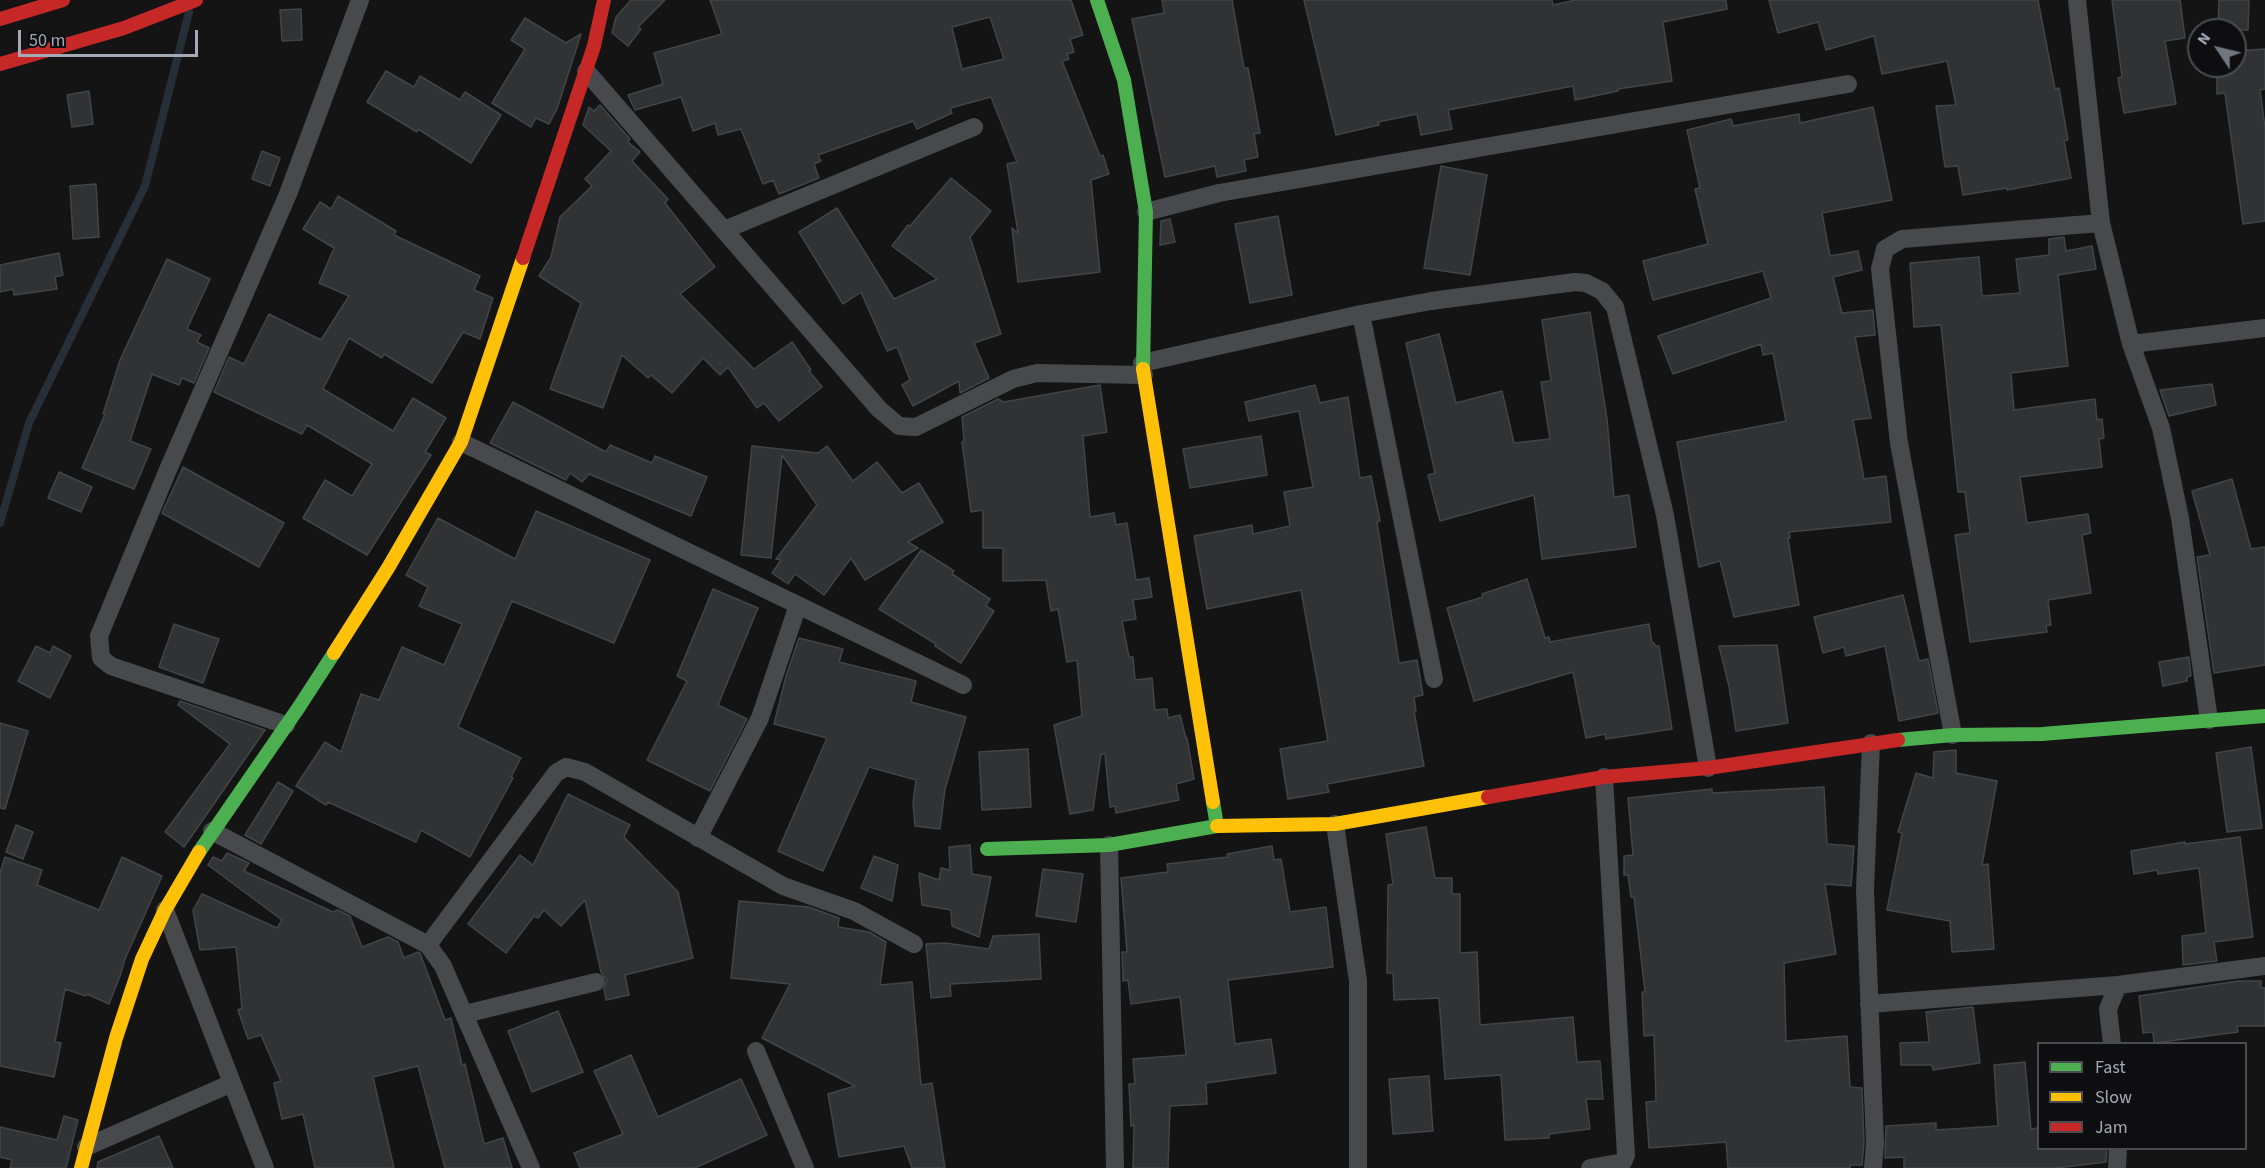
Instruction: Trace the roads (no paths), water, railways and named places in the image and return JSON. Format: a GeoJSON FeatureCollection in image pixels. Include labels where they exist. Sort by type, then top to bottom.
{"type":"FeatureCollection","features":[{"type":"Feature","properties":{"kind":"street"},"geometry":{"type":"LineString","coordinates":[[0,19],[63,0]]}},
{"type":"Feature","properties":{"kind":"street"},"geometry":{"type":"LineString","coordinates":[[0,64],[124,28],[196,0]]}},
{"type":"Feature","properties":{"kind":"street"},"geometry":{"type":"LineString","coordinates":[[286,725],[111,666],[100,658],[99,636],[166,472],[288,194],[360,0]]}},
{"type":"Feature","properties":{"kind":"street"},"geometry":{"type":"LineString","coordinates":[[81,1168],[116,1038],[142,959],[165,910],[212,831],[286,725],[388,568],[461,442],[586,71],[604,0]]}},
{"type":"Feature","properties":{"kind":"street"},"geometry":{"type":"LineString","coordinates":[[1097,0],[1124,80],[1146,212],[1143,369],[1217,826]]}},
{"type":"Feature","properties":{"kind":"street"},"geometry":{"type":"LineString","coordinates":[[2077,0],[2101,223],[2131,344],[2161,428],[2180,518],[2209,720]]}},
{"type":"Feature","properties":{"kind":"street"},"geometry":{"type":"LineString","coordinates":[[586,71],[879,409],[899,426],[916,427],[1013,379],[1037,373],[1143,369],[1361,314],[1431,301],[1575,282],[1586,283],[1602,291],[1615,307],[1665,515],[1708,768]]}},
{"type":"Feature","properties":{"kind":"street"},"geometry":{"type":"LineString","coordinates":[[1146,212],[1219,193],[1848,84]]}},
{"type":"Feature","properties":{"kind":"street"},"geometry":{"type":"LineString","coordinates":[[724,230],[974,127]]}},
{"type":"Feature","properties":{"kind":"street"},"geometry":{"type":"LineString","coordinates":[[1953,735],[1899,444],[1880,269],[1885,249],[1902,239],[2101,223]]}},
{"type":"Feature","properties":{"kind":"street"},"geometry":{"type":"LineString","coordinates":[[1361,314],[1434,679]]}},
{"type":"Feature","properties":{"kind":"street"},"geometry":{"type":"LineString","coordinates":[[2131,344],[2265,328]]}},
{"type":"Feature","properties":{"kind":"street"},"geometry":{"type":"LineString","coordinates":[[461,442],[963,686]]}},
{"type":"Feature","properties":{"kind":"street"},"geometry":{"type":"LineString","coordinates":[[699,838],[760,718],[798,605]]}},
{"type":"Feature","properties":{"kind":"street"},"geometry":{"type":"LineString","coordinates":[[987,849],[1109,845],[1217,826],[1335,824],[1604,777],[1708,768],[1871,743],[1953,735],[2042,734],[2265,716]]}},
{"type":"Feature","properties":{"kind":"street"},"geometry":{"type":"LineString","coordinates":[[1871,743],[1865,890],[1875,1143],[1873,1168]]}},
{"type":"Feature","properties":{"kind":"street"},"geometry":{"type":"LineString","coordinates":[[428,945],[556,773],[566,766],[585,772],[783,886],[854,911],[914,944]]}},
{"type":"Feature","properties":{"kind":"street"},"geometry":{"type":"LineString","coordinates":[[1590,1168],[1623,1162],[1626,1155],[1604,777]]}},
{"type":"Feature","properties":{"kind":"street"},"geometry":{"type":"LineString","coordinates":[[1335,824],[1358,981],[1359,1168]]}},
{"type":"Feature","properties":{"kind":"street"},"geometry":{"type":"LineString","coordinates":[[212,831],[428,945],[443,966],[531,1168]]}},
{"type":"Feature","properties":{"kind":"street"},"geometry":{"type":"LineString","coordinates":[[1109,845],[1115,1168]]}},
{"type":"Feature","properties":{"kind":"street"},"geometry":{"type":"LineString","coordinates":[[165,910],[265,1168]]}},
{"type":"Feature","properties":{"kind":"street"},"geometry":{"type":"LineString","coordinates":[[1869,1004],[2118,985],[2265,966]]}},
{"type":"Feature","properties":{"kind":"street"},"geometry":{"type":"LineString","coordinates":[[465,1014],[596,982]]}},
{"type":"Feature","properties":{"kind":"street"},"geometry":{"type":"LineString","coordinates":[[2112,1042],[2108,1009],[2118,985]]}},
{"type":"Feature","properties":{"kind":"street"},"geometry":{"type":"LineString","coordinates":[[2089,987],[2108,1009]]}},
{"type":"Feature","properties":{"kind":"street"},"geometry":{"type":"LineString","coordinates":[[756,1050],[805,1168]]}},
{"type":"Feature","properties":{"kind":"street"},"geometry":{"type":"LineString","coordinates":[[86,1147],[232,1083]]}},
{"type":"Feature","properties":{"kind":"street"},"geometry":{"type":"LineString","coordinates":[[2117,1168],[2118,1150]]}},
{"type":"Feature","properties":{"kind":"waterway"},"geometry":{"type":"LineString","coordinates":[[0,523],[29,423],[145,186],[189,12]]}}]}
